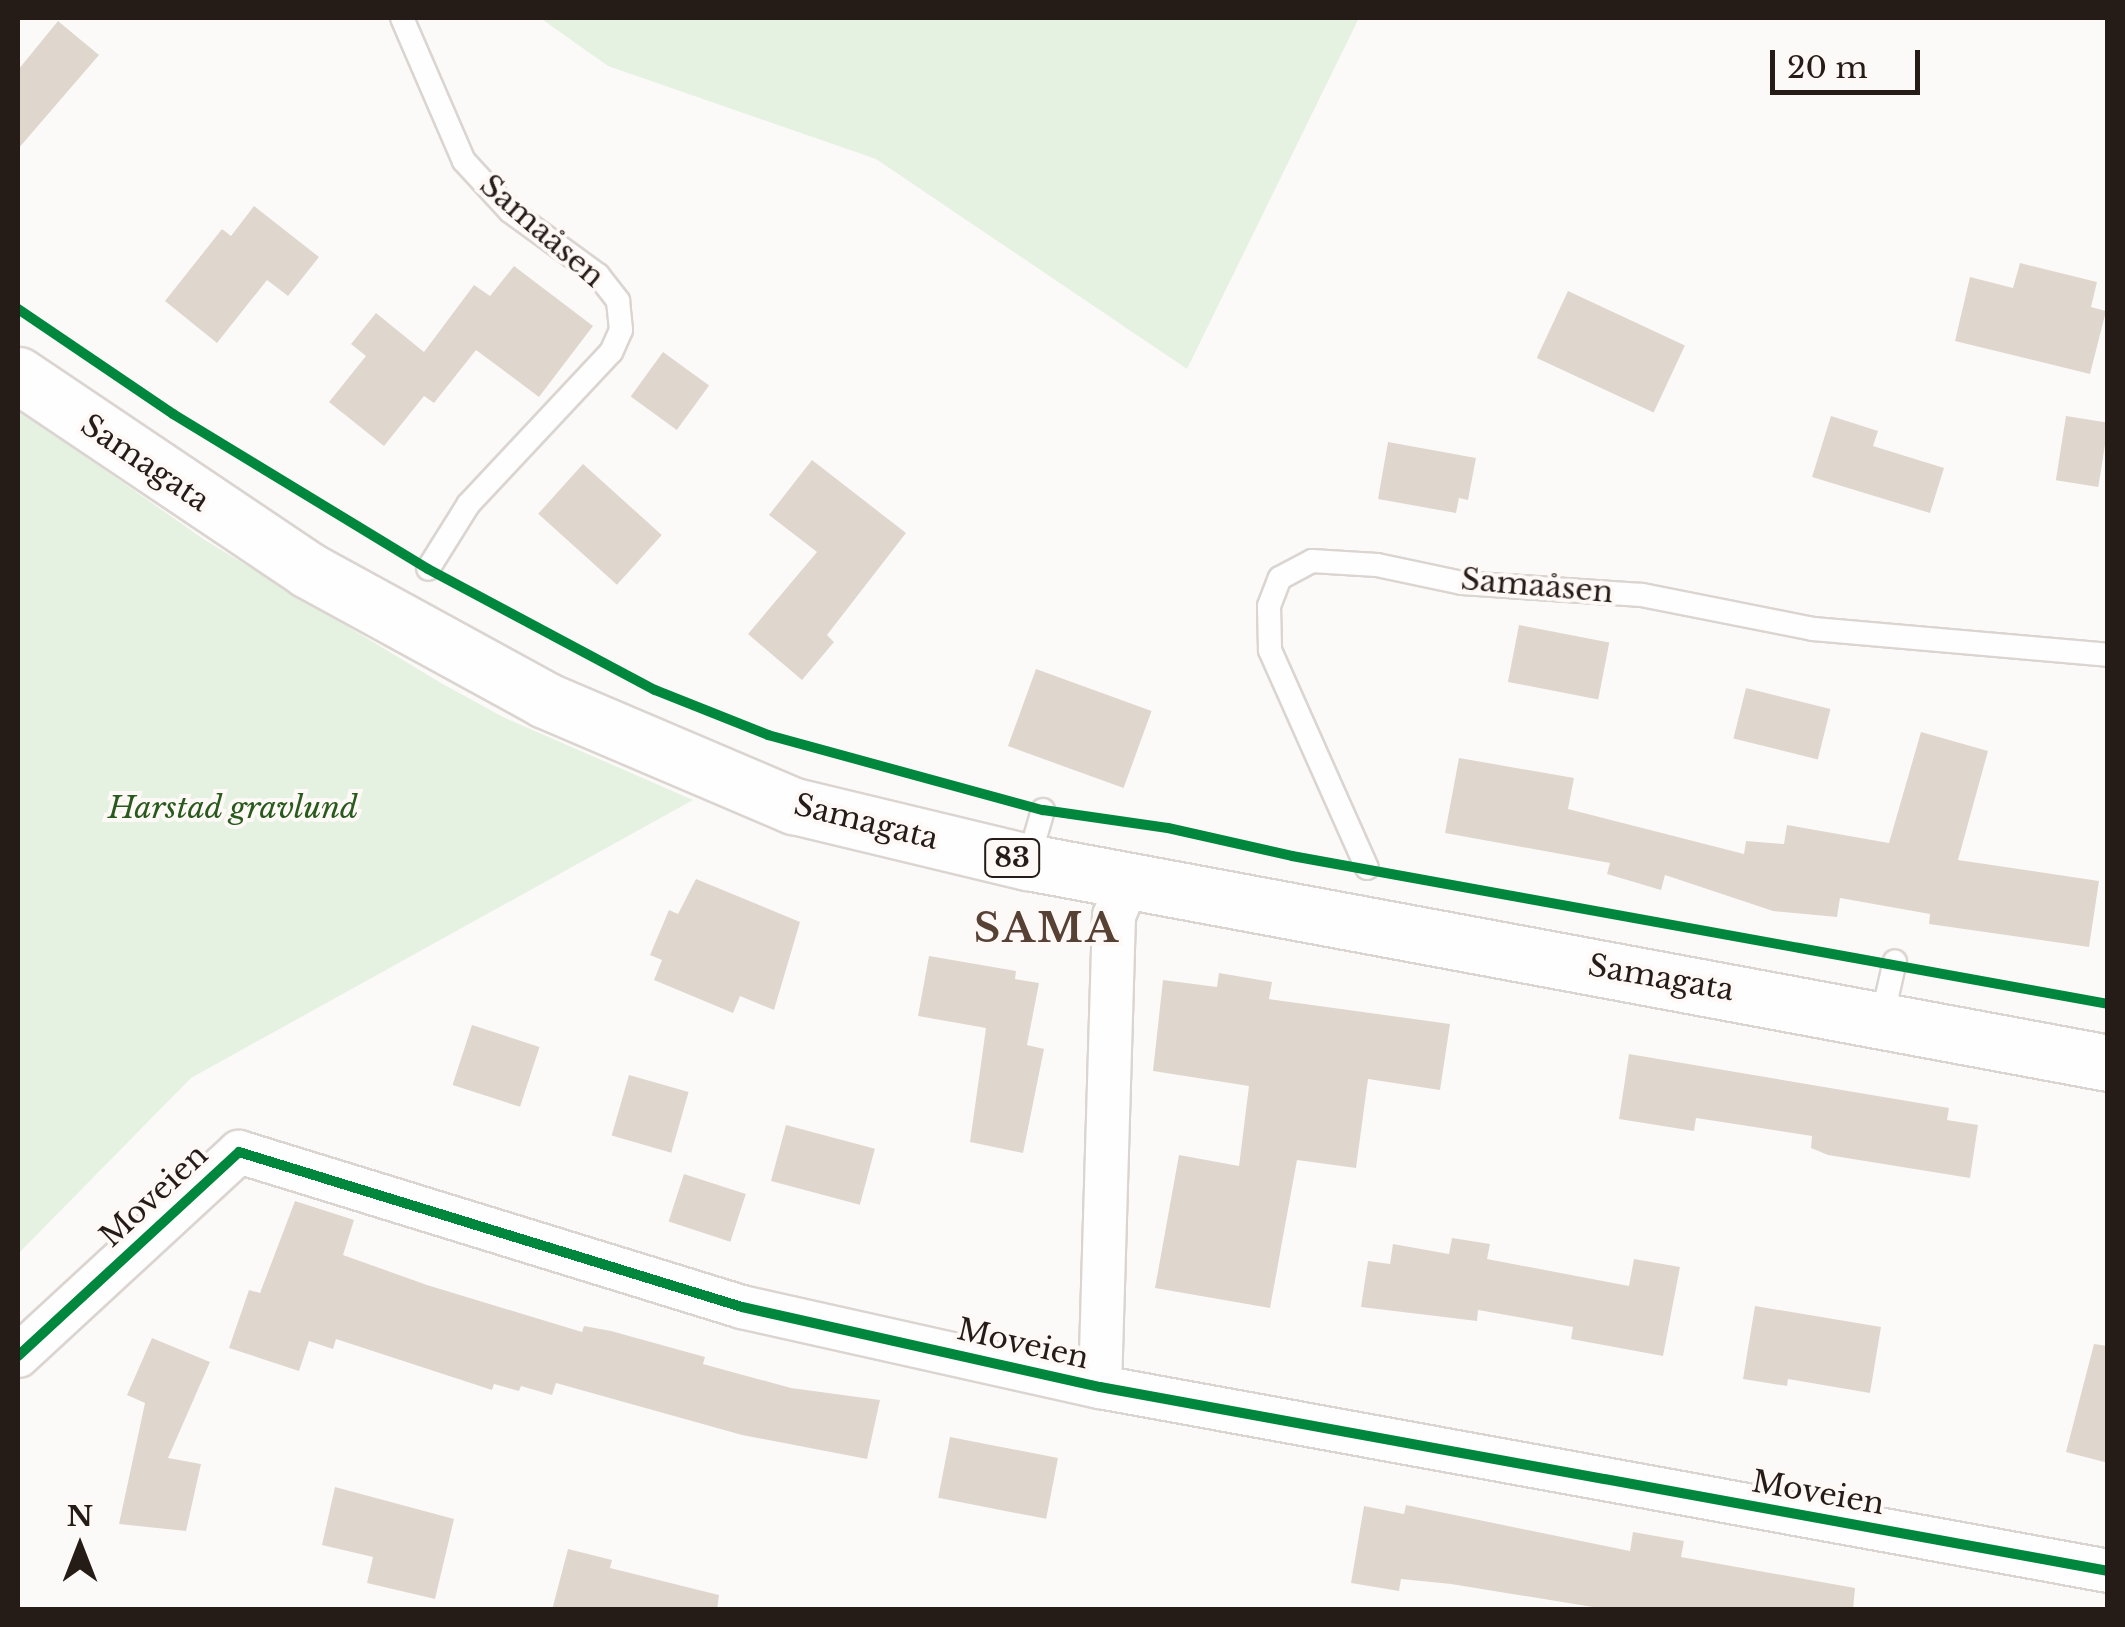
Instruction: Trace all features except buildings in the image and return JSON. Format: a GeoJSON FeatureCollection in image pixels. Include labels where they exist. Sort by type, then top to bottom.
{"type":"FeatureCollection","features":[{"type":"Feature","properties":{"kind":"highway","name":"Samagata"},"geometry":{"type":"LineString","coordinates":[[18,375],[308,570],[544,700],[794,806],[1028,862],[1882,1018],[2108,1064]]}},
{"type":"Feature","properties":{"kind":"street"},"geometry":{"type":"LineString","coordinates":[[1100,1387],[1114,916],[1128,881]]}},
{"type":"Feature","properties":{"kind":"street","name":"Moveien"},"geometry":{"type":"LineString","coordinates":[[18,1356],[239,1152],[742,1307],[1100,1387],[2108,1572]]}},
{"type":"Feature","properties":{"kind":"lane","name":"Samaåsen"},"geometry":{"type":"LineString","coordinates":[[402,18],[464,161],[510,211],[598,274],[618,302],[621,330],[611,352],[468,505],[428,569]]}},
{"type":"Feature","properties":{"kind":"lane","name":"Samaåsen"},"geometry":{"type":"LineString","coordinates":[[1367,868],[1270,650],[1269,606],[1280,578],[1312,561],[1377,565],[1462,583],[1642,595],[1813,629],[2108,655]]}},
{"type":"Feature","properties":{"kind":"lane"},"geometry":{"type":"LineString","coordinates":[[1028,862],[1042,810]]}},
{"type":"Feature","properties":{"kind":"lane"},"geometry":{"type":"LineString","coordinates":[[1882,1018],[1895,962]]}},
{"type":"Feature","properties":{"kind":"green space"},"geometry":{"type":"Polygon","coordinates":[[[540,18],[1359,18],[1187,369],[876,159],[608,66],[540,18]]]}},
{"type":"Feature","properties":{"kind":"green space","name":"Harstad gravlund"},"geometry":{"type":"Polygon","coordinates":[[[18,409],[205,540],[441,683],[503,717],[693,800],[191,1078],[18,1254],[18,409]]]}},
{"type":"Feature","properties":{"kind":"cycle path"},"geometry":{"type":"LineString","coordinates":[[18,309],[173,414],[428,569],[655,690],[768,735],[1043,810],[1168,828],[1292,856],[2108,1004]]}},
{"type":"Feature","properties":{"kind":"cycle path"},"geometry":{"type":"LineString","coordinates":[[18,1356],[239,1152],[742,1307],[1100,1387],[2108,1571]]}},
{"type":"Feature","properties":{"kind":"district","name":"SAMA"},"geometry":{"type":"Point","coordinates":[1047,928]}}]}
